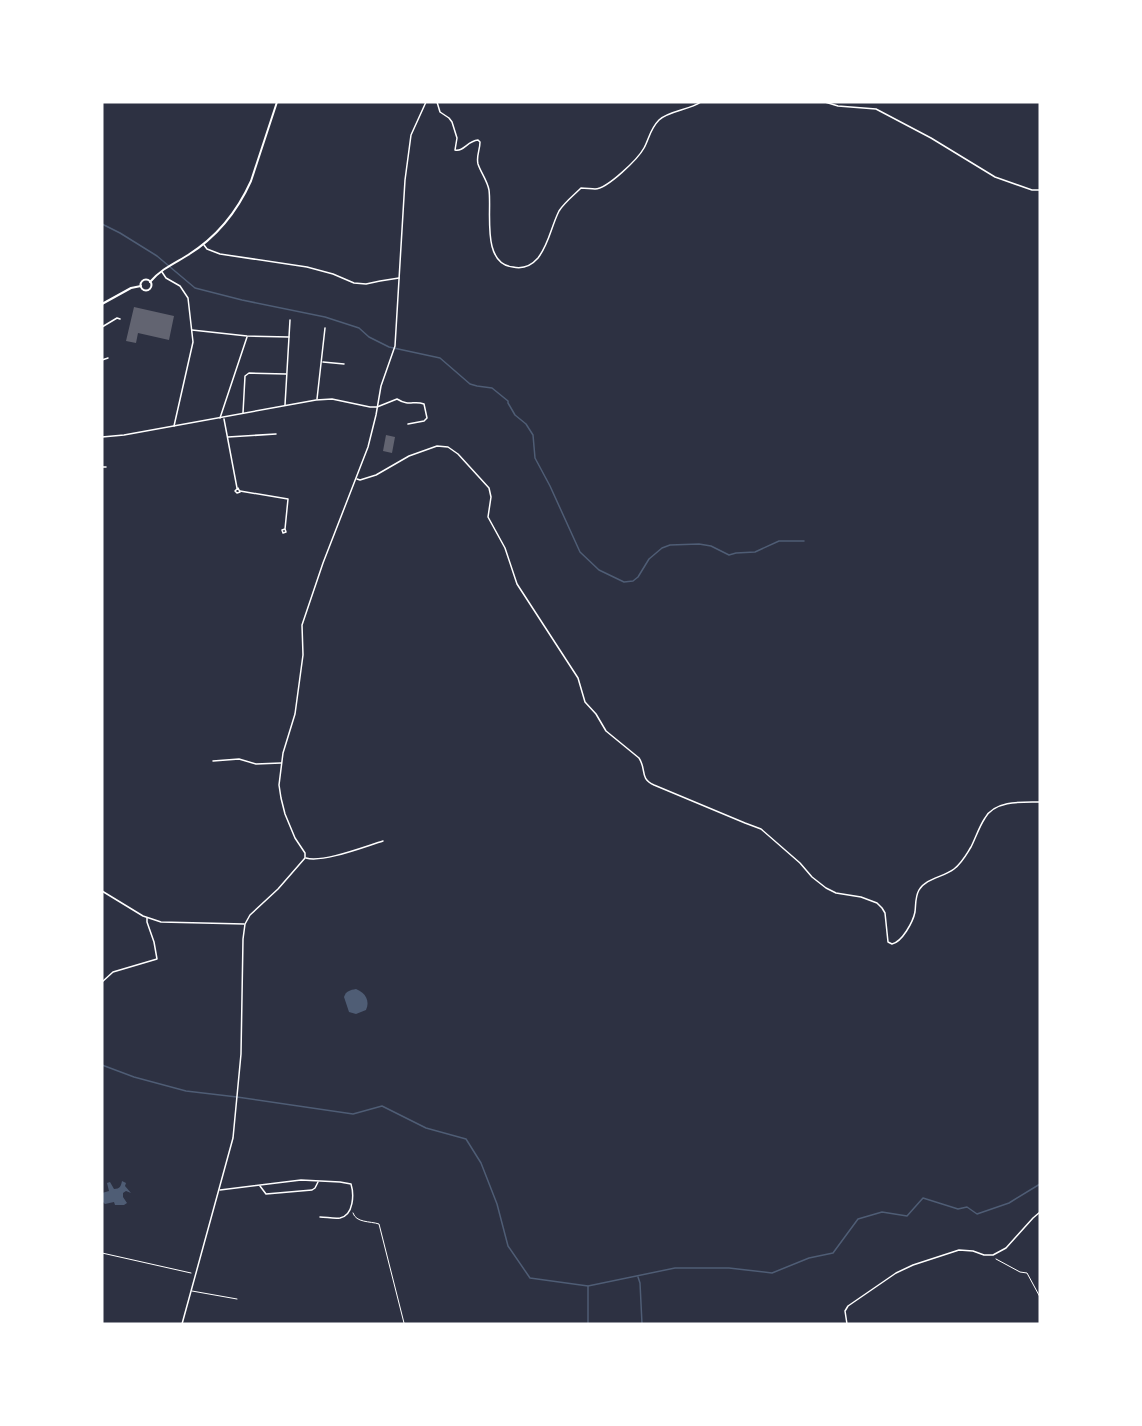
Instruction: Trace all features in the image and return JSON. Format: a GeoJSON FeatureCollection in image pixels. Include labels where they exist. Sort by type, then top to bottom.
{"type":"FeatureCollection","features":[{"type":"Feature","properties":{"kind":"main road"},"geometry":{"type":"LineString","coordinates":[[150,282],[161,271],[204,245],[224,225],[246,193],[277,102]]}},
{"type":"Feature","properties":{"kind":"main road"},"geometry":{"type":"LineString","coordinates":[[102,304],[128,289],[141,285],[144,280],[150,282]]}},
{"type":"Feature","properties":{"kind":"main road"},"geometry":{"type":"LineString","coordinates":[[141,285],[144,290],[148,290],[152,286],[150,282]]}},
{"type":"Feature","properties":{"kind":"street"},"geometry":{"type":"LineString","coordinates":[[306,858],[295,838],[283,807],[279,785],[283,750],[295,714],[303,655],[302,625],[368,446],[381,386],[394,351],[405,180],[411,135],[426,102]]}},
{"type":"Feature","properties":{"kind":"street"},"geometry":{"type":"LineString","coordinates":[[437,102],[440,112],[452,122],[457,138],[455,150],[461,150],[472,141],[480,142],[477,163],[489,189],[488,229],[496,257],[505,266],[523,268],[537,259],[546,245],[560,209],[581,188],[596,189],[604,186],[636,159],[645,148],[651,131],[659,120],[701,102]]}},
{"type":"Feature","properties":{"kind":"street"},"geometry":{"type":"LineString","coordinates":[[825,102],[838,106],[876,109],[930,138],[994,177],[1032,190],[1040,190]]}},
{"type":"Feature","properties":{"kind":"street"},"geometry":{"type":"LineString","coordinates":[[204,245],[207,249],[220,254],[307,267],[354,283],[366,285],[399,278]]}},
{"type":"Feature","properties":{"kind":"street"},"geometry":{"type":"LineString","coordinates":[[161,271],[165,277],[180,286],[188,298],[192,330],[193,345],[174,426]]}},
{"type":"Feature","properties":{"kind":"street"},"geometry":{"type":"LineString","coordinates":[[102,327],[117,318],[120,319]]}},
{"type":"Feature","properties":{"kind":"street"},"geometry":{"type":"LineString","coordinates":[[285,406],[290,320]]}},
{"type":"Feature","properties":{"kind":"street"},"geometry":{"type":"LineString","coordinates":[[316,400],[326,328]]}},
{"type":"Feature","properties":{"kind":"street"},"geometry":{"type":"LineString","coordinates":[[192,330],[247,336],[289,337]]}},
{"type":"Feature","properties":{"kind":"street"},"geometry":{"type":"LineString","coordinates":[[219,418],[247,336]]}},
{"type":"Feature","properties":{"kind":"street"},"geometry":{"type":"LineString","coordinates":[[102,360],[108,358]]}},
{"type":"Feature","properties":{"kind":"street"},"geometry":{"type":"LineString","coordinates":[[322,362],[344,364]]}},
{"type":"Feature","properties":{"kind":"street"},"geometry":{"type":"LineString","coordinates":[[243,414],[246,374],[287,374]]}},
{"type":"Feature","properties":{"kind":"street"},"geometry":{"type":"LineString","coordinates":[[102,437],[332,399],[369,407],[397,399],[404,403],[424,404],[427,418],[424,421],[408,424]]}},
{"type":"Feature","properties":{"kind":"street"},"geometry":{"type":"LineString","coordinates":[[224,418],[237,488],[240,491],[288,499],[285,529]]}},
{"type":"Feature","properties":{"kind":"street"},"geometry":{"type":"LineString","coordinates":[[227,437],[276,434]]}},
{"type":"Feature","properties":{"kind":"street"},"geometry":{"type":"LineString","coordinates":[[356,479],[360,480],[375,475],[405,458],[433,447],[445,446],[457,453],[489,488],[491,497],[488,517],[506,548],[517,584],[576,675],[585,702],[596,714],[606,731],[643,763],[646,780],[761,829],[826,888],[836,893],[861,897],[877,903],[885,913],[888,942],[892,944],[898,942],[911,922],[916,899],[922,886],[949,872],[960,863],[974,842],[987,814],[1003,805],[1040,802]]}},
{"type":"Feature","properties":{"kind":"street"},"geometry":{"type":"LineString","coordinates":[[102,468],[106,467]]}},
{"type":"Feature","properties":{"kind":"street"},"geometry":{"type":"LineString","coordinates":[[213,761],[240,759],[254,764],[281,763]]}},
{"type":"Feature","properties":{"kind":"street"},"geometry":{"type":"LineString","coordinates":[[306,858],[321,858],[383,841]]}},
{"type":"Feature","properties":{"kind":"street"},"geometry":{"type":"LineString","coordinates":[[182,1324],[233,1138],[242,1041],[245,924],[252,913],[306,858]]}},
{"type":"Feature","properties":{"kind":"street"},"geometry":{"type":"LineString","coordinates":[[102,891],[156,921],[170,924],[236,922],[245,924]]}},
{"type":"Feature","properties":{"kind":"street"},"geometry":{"type":"LineString","coordinates":[[102,982],[112,972],[157,959],[147,918]]}},
{"type":"Feature","properties":{"kind":"street"},"geometry":{"type":"LineString","coordinates":[[219,1190],[301,1180],[351,1184],[352,1205],[346,1215],[341,1218],[320,1217]]}},
{"type":"Feature","properties":{"kind":"street"},"geometry":{"type":"LineString","coordinates":[[260,1185],[266,1194],[312,1190],[318,1181]]}},
{"type":"Feature","properties":{"kind":"street"},"geometry":{"type":"LineString","coordinates":[[847,1324],[845,1311],[848,1306],[896,1273],[959,1250],[993,1255],[1005,1248],[1040,1212]]}},
{"type":"Feature","properties":{"kind":"lane"},"geometry":{"type":"LineString","coordinates":[[192,1291],[237,1299]]}},
{"type":"Feature","properties":{"kind":"path"},"geometry":{"type":"LineString","coordinates":[[353,1213],[354,1218],[379,1224],[404,1323]]}},
{"type":"Feature","properties":{"kind":"path"},"geometry":{"type":"LineString","coordinates":[[102,1253],[196,1274]]}},
{"type":"Feature","properties":{"kind":"path"},"geometry":{"type":"LineString","coordinates":[[993,1255],[999,1262],[1027,1273],[1040,1297]]}},
{"type":"Feature","properties":{"kind":"water"},"geometry":{"type":"Polygon","coordinates":[[[356,989],[365,995],[368,1003],[366,1010],[356,1014],[349,1012],[344,997],[348,991],[356,989]]]}},
{"type":"Feature","properties":{"kind":"water"},"geometry":{"type":"Polygon","coordinates":[[[122,1181],[126,1183],[125,1186],[131,1193],[126,1191],[123,1193],[127,1203],[124,1205],[115,1205],[114,1202],[105,1204],[102,1201],[102,1193],[109,1191],[107,1183],[110,1182],[116,1189],[120,1187],[122,1181]]]}},
{"type":"Feature","properties":{"kind":"building"},"geometry":{"type":"Polygon","coordinates":[[[134,307],[174,316],[169,340],[138,333],[136,343],[126,341],[134,307]]]}},
{"type":"Feature","properties":{"kind":"building"},"geometry":{"type":"Polygon","coordinates":[[[386,435],[395,437],[392,453],[383,451],[386,435]]]}},
{"type":"Feature","properties":{"kind":"waterway"},"geometry":{"type":"LineString","coordinates":[[102,224],[157,256],[195,288],[325,317],[359,328],[369,337],[389,347],[440,358],[470,384],[492,388],[508,401],[515,415],[526,424],[533,435],[535,458],[580,552],[599,570],[624,582],[633,581],[638,577],[649,559],[662,548],[670,545],[711,546],[729,555],[755,552],[779,541],[804,541]]}},
{"type":"Feature","properties":{"kind":"waterway"},"geometry":{"type":"LineString","coordinates":[[102,1065],[134,1077],[186,1091],[353,1114],[382,1106],[426,1128],[466,1139],[481,1163],[497,1204],[508,1246],[530,1278],[588,1286],[675,1268],[729,1268],[772,1273],[809,1258],[833,1253],[858,1219],[882,1212],[907,1216],[923,1198],[958,1209],[967,1207],[977,1214],[1009,1203],[1040,1184]]}},
{"type":"Feature","properties":{"kind":"waterway"},"geometry":{"type":"LineString","coordinates":[[638,1277],[642,1324]]}},
{"type":"Feature","properties":{"kind":"waterway"},"geometry":{"type":"LineString","coordinates":[[588,1286],[588,1324]]}}]}
